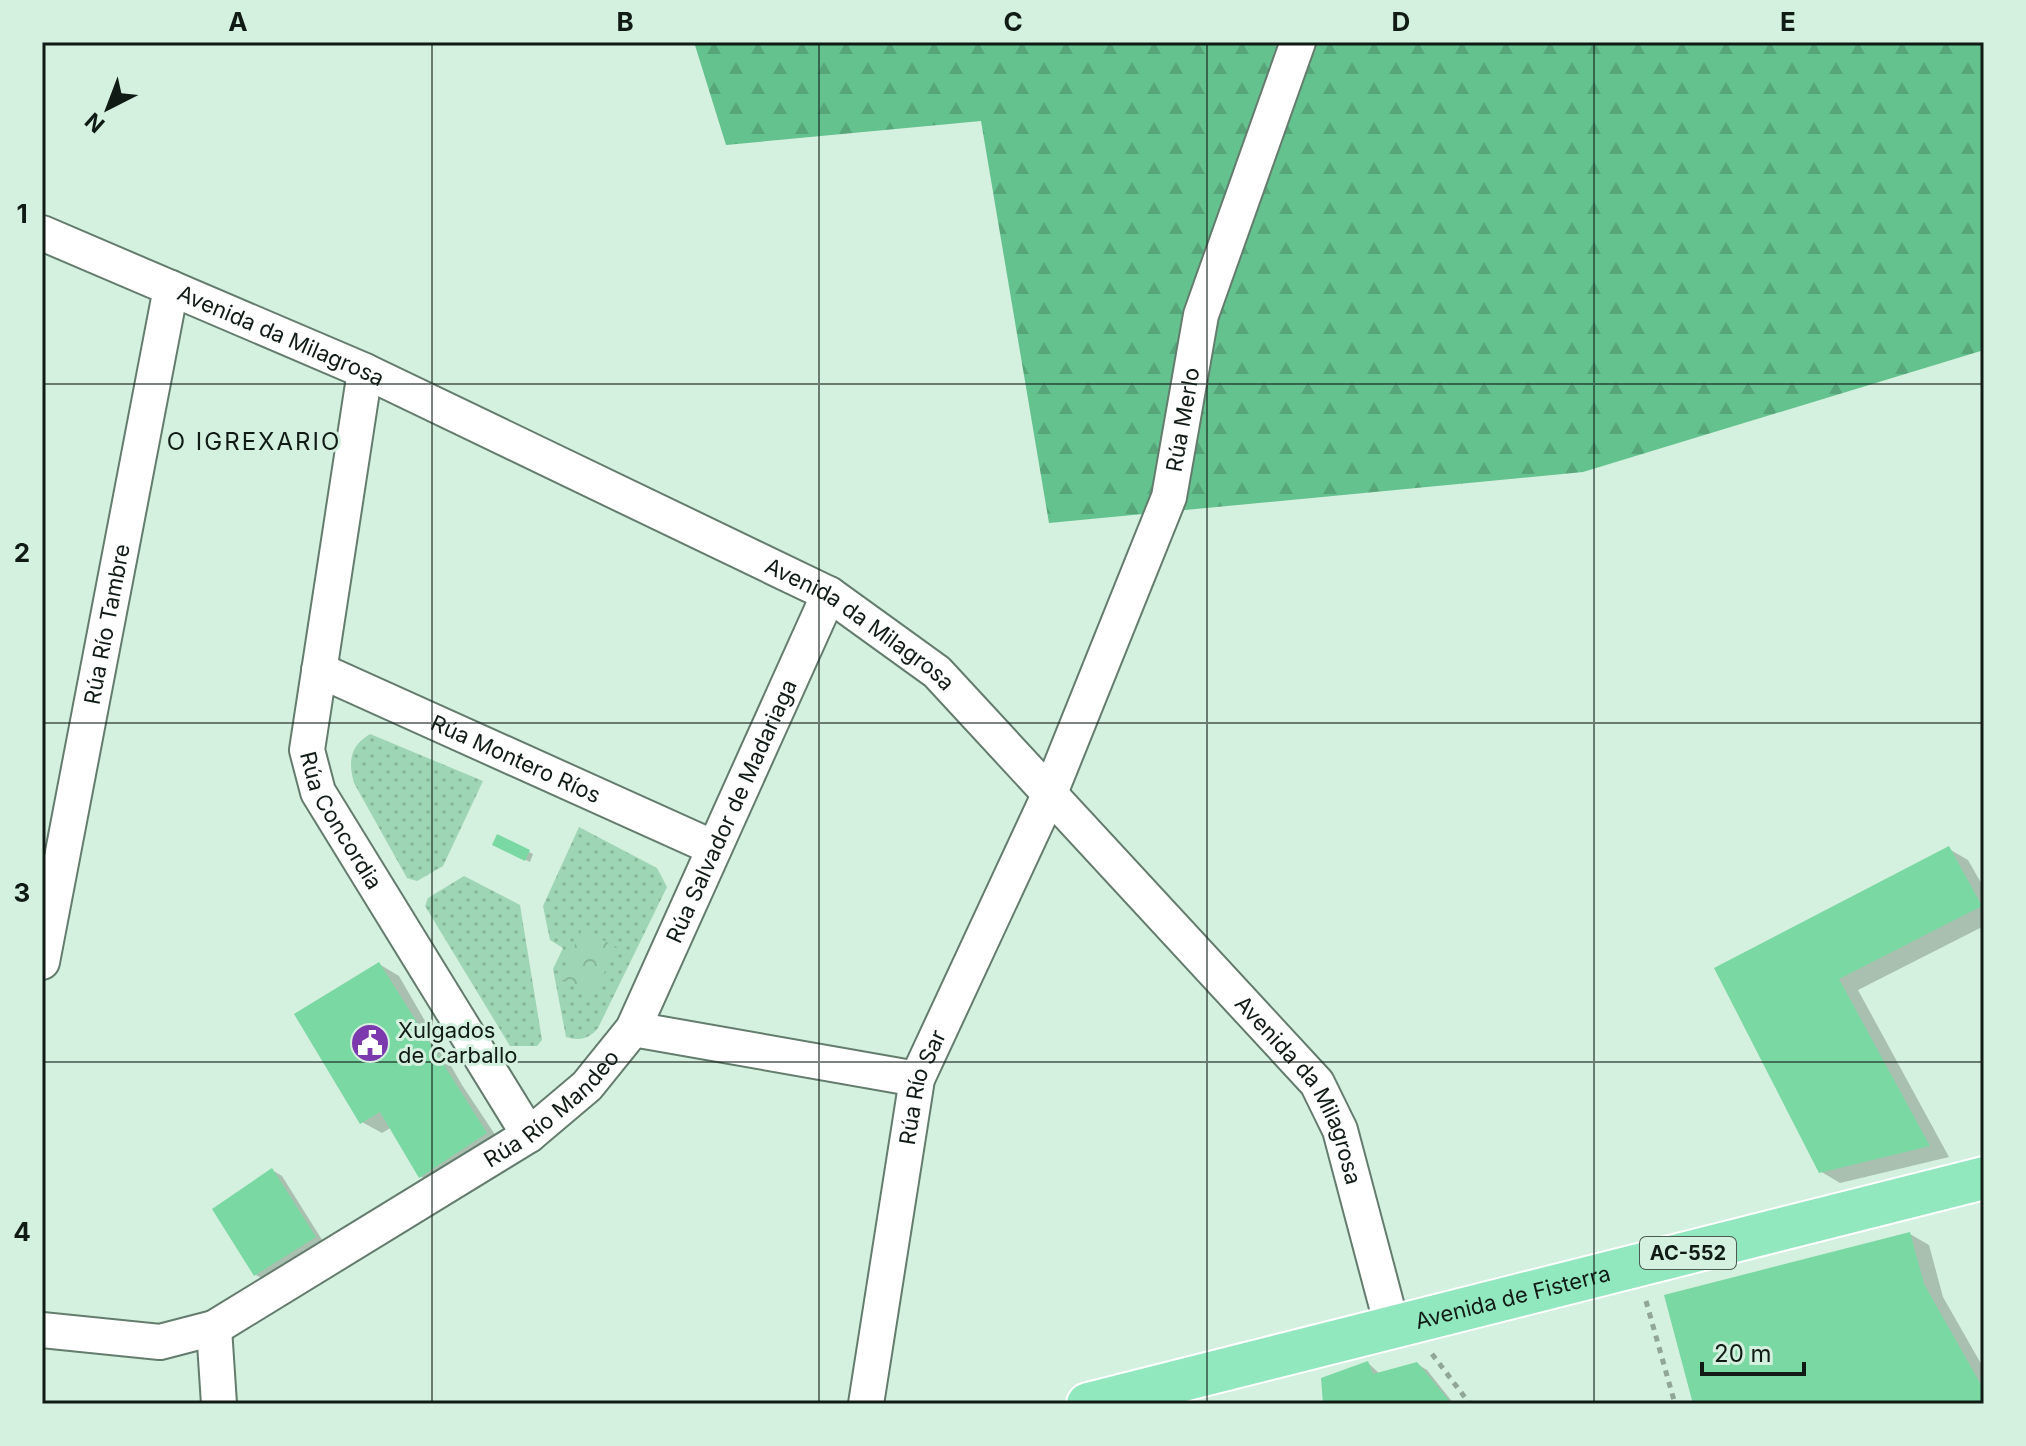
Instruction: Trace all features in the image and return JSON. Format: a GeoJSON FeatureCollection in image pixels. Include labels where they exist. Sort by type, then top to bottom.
{"type":"FeatureCollection","features":[{"type":"Feature","properties":{"kind":"main road","name":"Avenida de Fisterra"},"geometry":{"type":"LineString","coordinates":[[1088,1404],[1984,1178]]}},
{"type":"Feature","properties":{"kind":"street","name":"Rúa Merlo"},"geometry":{"type":"LineString","coordinates":[[1050,793],[1169,497],[1201,315],[1298,42]]}},
{"type":"Feature","properties":{"kind":"street","name":"Avenida da Milagrosa"},"geometry":{"type":"LineString","coordinates":[[42,233],[365,371],[829,594],[937,672],[1317,1083],[1340,1130],[1392,1326]]}},
{"type":"Feature","properties":{"kind":"street","name":"Rúa Río Tambre"},"geometry":{"type":"LineString","coordinates":[[42,958],[171,288]]}},
{"type":"Feature","properties":{"kind":"street","name":"Rúa Concordia"},"geometry":{"type":"LineString","coordinates":[[365,371],[307,750],[318,792],[529,1135]]}},
{"type":"Feature","properties":{"kind":"street","name":"Rúa Salvador de Madariaga"},"geometry":{"type":"LineString","coordinates":[[633,1029],[829,594]]}},
{"type":"Feature","properties":{"kind":"street","name":"Rúa Montero Ríos"},"geometry":{"type":"LineString","coordinates":[[319,670],[714,848]]}},
{"type":"Feature","properties":{"kind":"street","name":"Rúa Río Sar"},"geometry":{"type":"LineString","coordinates":[[866,1404],[917,1079],[1050,793]]}},
{"type":"Feature","properties":{"kind":"street","name":"Rúa Río Mandeo"},"geometry":{"type":"LineString","coordinates":[[42,1330],[160,1342],[214,1328],[529,1135],[587,1086],[633,1029],[917,1079]]}},
{"type":"Feature","properties":{"kind":"street"},"geometry":{"type":"LineString","coordinates":[[214,1328],[219,1404]]}},
{"type":"Feature","properties":{"kind":"path"},"geometry":{"type":"LineString","coordinates":[[1636,1266],[1675,1404]]}},
{"type":"Feature","properties":{"kind":"path"},"geometry":{"type":"LineString","coordinates":[[1392,1326],[1430,1351],[1470,1404]]}},
{"type":"Feature","properties":{"kind":"green space"},"geometry":{"type":"Polygon","coordinates":[[[694,42],[1984,42],[1984,350],[1583,472],[1049,523],[981,121],[726,145],[694,42]]]}},
{"type":"Feature","properties":{"kind":"green space"},"geometry":{"type":"Polygon","coordinates":[[[370,734],[483,781],[443,866],[417,881],[407,878],[354,783],[352,755],[358,744],[370,734]]]}},
{"type":"Feature","properties":{"kind":"green space"},"geometry":{"type":"Polygon","coordinates":[[[579,827],[657,868],[667,887],[598,1028],[588,1037],[576,1039],[566,1037],[553,969],[563,948],[550,940],[543,906],[579,827]]]}},
{"type":"Feature","properties":{"kind":"green space"},"geometry":{"type":"Polygon","coordinates":[[[464,876],[520,905],[542,1040],[537,1046],[510,1046],[425,906],[428,898],[464,876]]]}},
{"type":"Feature","properties":{"kind":"green space"},"geometry":{"type":"Polygon","coordinates":[[[582,930],[617,947],[593,995],[559,978],[582,930]]]}},
{"type":"Feature","properties":{"kind":"building"},"geometry":{"type":"Polygon","coordinates":[[[497,834],[530,850],[525,861],[492,845],[497,834]]]}},
{"type":"Feature","properties":{"kind":"building"},"geometry":{"type":"Polygon","coordinates":[[[1949,846],[1982,906],[1839,979],[1930,1146],[1819,1173],[1714,968],[1949,846]]]}},
{"type":"Feature","properties":{"kind":"building","name":"Xulgados de Carballo"},"geometry":{"type":"Polygon","coordinates":[[[379,962],[487,1133],[419,1178],[380,1112],[360,1124],[294,1014],[379,962]]]}},
{"type":"Feature","properties":{"kind":"building"},"geometry":{"type":"Polygon","coordinates":[[[272,1168],[316,1237],[254,1276],[212,1209],[272,1168]]]}},
{"type":"Feature","properties":{"kind":"building"},"geometry":{"type":"Polygon","coordinates":[[[1910,1232],[1924,1284],[1984,1390],[1984,1404],[1693,1404],[1664,1295],[1910,1232]]]}},
{"type":"Feature","properties":{"kind":"building"},"geometry":{"type":"Polygon","coordinates":[[[1368,1361],[1373,1374],[1417,1362],[1452,1404],[1323,1404],[1321,1378],[1368,1361]]]}},
{"type":"Feature","properties":{"kind":"place","name":"Xulgados de Carballo"},"geometry":{"type":"Point","coordinates":[370,1043]}},
{"type":"Feature","properties":{"kind":"district","name":"O IGREXARIO"},"geometry":{"type":"Point","coordinates":[254,441]}}]}
